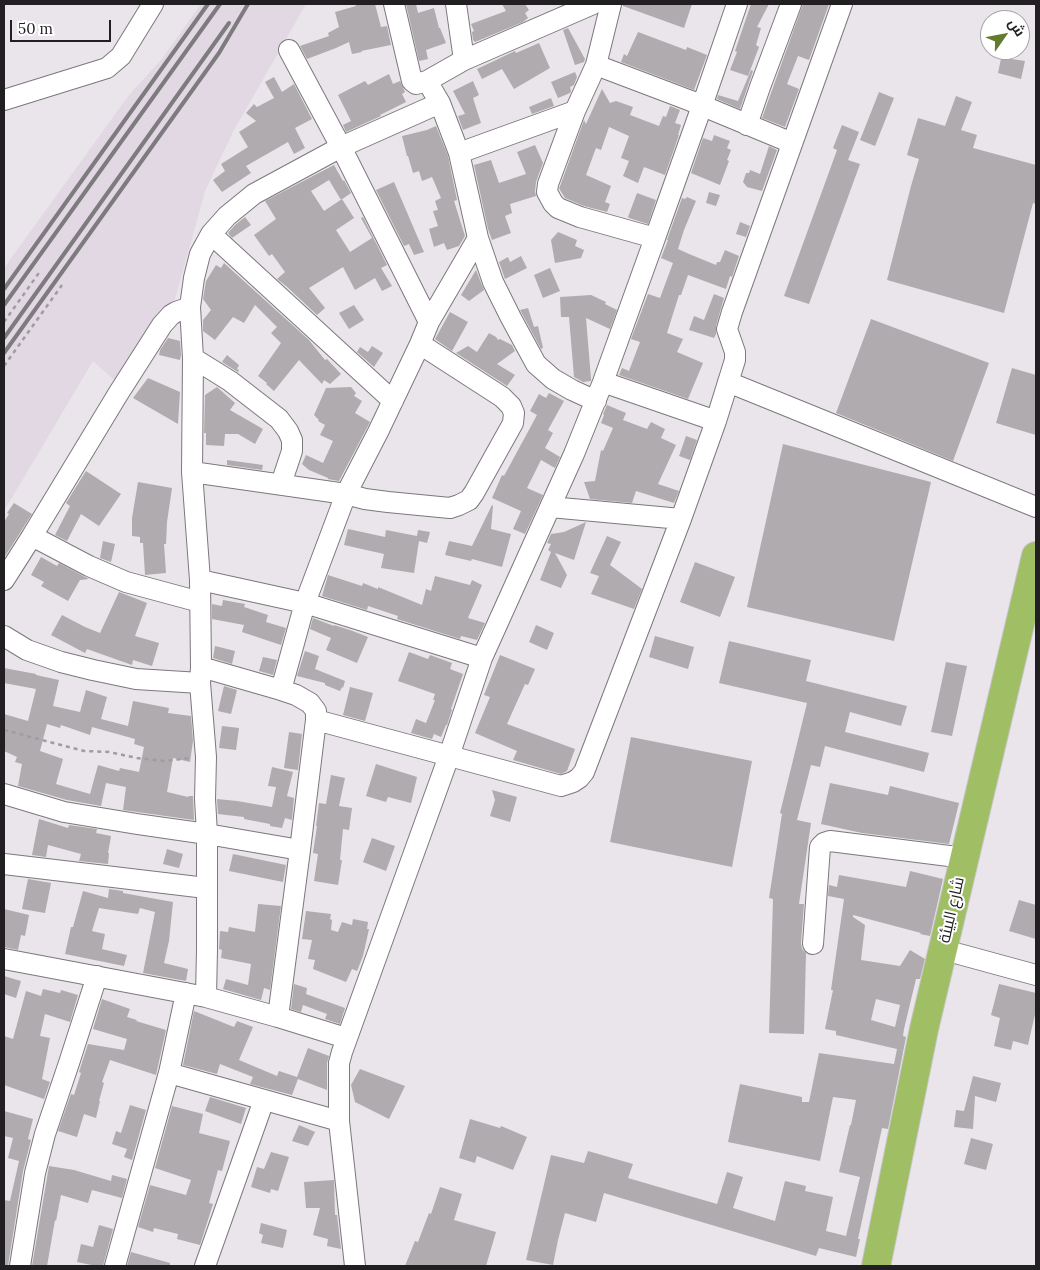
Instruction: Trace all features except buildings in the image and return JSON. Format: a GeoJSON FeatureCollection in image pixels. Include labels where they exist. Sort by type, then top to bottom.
{"type":"FeatureCollection","features":[{"type":"Feature","properties":{"kind":"highway","name":"شارع البيئة"},"geometry":{"type":"LineString","coordinates":[[876,1266],[924,1029],[1036,556]]}},
{"type":"Feature","properties":{"kind":"highway","name":"شارع البيئة"},"geometry":{"type":"LineString","coordinates":[[890,1266],[959,954],[1036,626]]}},
{"type":"Feature","properties":{"kind":"street"},"geometry":{"type":"LineString","coordinates":[[4,100],[107,68],[121,56],[153,4]]}},
{"type":"Feature","properties":{"kind":"street"},"geometry":{"type":"LineString","coordinates":[[394,4],[412,81],[416,84],[427,81],[464,60],[593,4]]}},
{"type":"Feature","properties":{"kind":"street"},"geometry":{"type":"LineString","coordinates":[[456,4],[464,60]]}},
{"type":"Feature","properties":{"kind":"street"},"geometry":{"type":"LineString","coordinates":[[610,4],[596,65],[575,111],[548,184],[547,192],[558,208],[580,217],[655,238]]}},
{"type":"Feature","properties":{"kind":"street"},"geometry":{"type":"LineString","coordinates":[[355,1266],[339,1121],[339,1064],[346,1038],[449,756],[482,658],[600,392],[737,4]]}},
{"type":"Feature","properties":{"kind":"street"},"geometry":{"type":"LineString","coordinates":[[747,125],[790,4]]}},
{"type":"Feature","properties":{"kind":"street"},"geometry":{"type":"LineString","coordinates":[[316,720],[560,786],[573,782],[584,772],[681,519],[716,421],[735,360],[735,352],[727,329],[729,322],[842,4]]}},
{"type":"Feature","properties":{"kind":"street"},"geometry":{"type":"LineString","coordinates":[[289,50],[341,147],[429,322]]}},
{"type":"Feature","properties":{"kind":"street"},"geometry":{"type":"LineString","coordinates":[[596,65],[792,143]]}},
{"type":"Feature","properties":{"kind":"street"},"geometry":{"type":"LineString","coordinates":[[427,81],[440,103],[459,153],[478,238],[493,282],[536,364],[553,379],[572,390],[600,392],[716,421]]}},
{"type":"Feature","properties":{"kind":"street"},"geometry":{"type":"LineString","coordinates":[[206,997],[206,757],[200,675],[200,580],[192,472],[193,358],[190,308],[194,278],[200,254],[211,234],[227,216],[254,194],[341,147],[440,103]]}},
{"type":"Feature","properties":{"kind":"street"},"geometry":{"type":"LineString","coordinates":[[459,153],[575,111]]}},
{"type":"Feature","properties":{"kind":"street"},"geometry":{"type":"LineString","coordinates":[[211,234],[393,401]]}},
{"type":"Feature","properties":{"kind":"street"},"geometry":{"type":"LineString","coordinates":[[281,690],[305,603],[346,494],[393,401],[429,322],[478,238]]}},
{"type":"Feature","properties":{"kind":"street"},"geometry":{"type":"LineString","coordinates":[[4,580],[162,325],[171,315],[190,308]]}},
{"type":"Feature","properties":{"kind":"street"},"geometry":{"type":"LineString","coordinates":[[192,472],[397,503],[450,508],[469,500],[513,423],[514,413],[511,406],[502,397],[420,344]]}},
{"type":"Feature","properties":{"kind":"street"},"geometry":{"type":"LineString","coordinates":[[193,358],[230,381],[279,419],[288,431],[292,440],[292,451],[281,484]]}},
{"type":"Feature","properties":{"kind":"street"},"geometry":{"type":"LineString","coordinates":[[728,382],[1036,507]]}},
{"type":"Feature","properties":{"kind":"street"},"geometry":{"type":"LineString","coordinates":[[550,507],[681,519]]}},
{"type":"Feature","properties":{"kind":"street"},"geometry":{"type":"LineString","coordinates":[[32,536],[89,566],[126,582],[200,602]]}},
{"type":"Feature","properties":{"kind":"street"},"geometry":{"type":"LineString","coordinates":[[200,580],[305,603],[482,658]]}},
{"type":"Feature","properties":{"kind":"street"},"geometry":{"type":"LineString","coordinates":[[4,636],[27,650],[61,662],[136,679],[200,675],[281,690],[296,695],[310,703],[316,711],[278,1016]]}},
{"type":"Feature","properties":{"kind":"street"},"geometry":{"type":"LineString","coordinates":[[4,794],[64,812],[300,850]]}},
{"type":"Feature","properties":{"kind":"street"},"geometry":{"type":"LineString","coordinates":[[813,944],[820,848],[824,844],[830,841],[965,858]]}},
{"type":"Feature","properties":{"kind":"street"},"geometry":{"type":"LineString","coordinates":[[4,864],[206,888]]}},
{"type":"Feature","properties":{"kind":"street"},"geometry":{"type":"LineString","coordinates":[[959,954],[1036,975]]}},
{"type":"Feature","properties":{"kind":"street"},"geometry":{"type":"LineString","coordinates":[[4,959],[206,997],[278,1016],[346,1038]]}},
{"type":"Feature","properties":{"kind":"street"},"geometry":{"type":"LineString","coordinates":[[20,1266],[35,1173],[45,1134],[97,976]]}},
{"type":"Feature","properties":{"kind":"street"},"geometry":{"type":"LineString","coordinates":[[115,1266],[169,1073],[186,993]]}},
{"type":"Feature","properties":{"kind":"street"},"geometry":{"type":"LineString","coordinates":[[169,1073],[339,1121]]}},
{"type":"Feature","properties":{"kind":"street"},"geometry":{"type":"LineString","coordinates":[[204,1266],[264,1100]]}},
{"type":"Feature","properties":{"kind":"path"},"geometry":{"type":"LineString","coordinates":[[4,322],[41,270]]}},
{"type":"Feature","properties":{"kind":"path"},"geometry":{"type":"LineString","coordinates":[[4,366],[62,285]]}},
{"type":"Feature","properties":{"kind":"path"},"geometry":{"type":"LineString","coordinates":[[4,730],[84,751],[108,752],[164,761],[206,757]]}},
{"type":"Feature","properties":{"kind":"shaded area"},"geometry":{"type":"Polygon","coordinates":[[[201,4],[306,4],[233,132],[205,191],[174,303],[122,387],[93,361],[4,511],[4,268],[129,95],[161,60],[201,4]]]}},
{"type":"Feature","properties":{"kind":"railway"},"geometry":{"type":"LineString","coordinates":[[4,289],[208,4]]}},
{"type":"Feature","properties":{"kind":"railway"},"geometry":{"type":"LineString","coordinates":[[4,305],[220,4]]}},
{"type":"Feature","properties":{"kind":"railway"},"geometry":{"type":"LineString","coordinates":[[4,353],[219,53],[248,4]]}},
{"type":"Feature","properties":{"kind":"railway"},"geometry":{"type":"LineString","coordinates":[[4,338],[229,23]]}}]}
